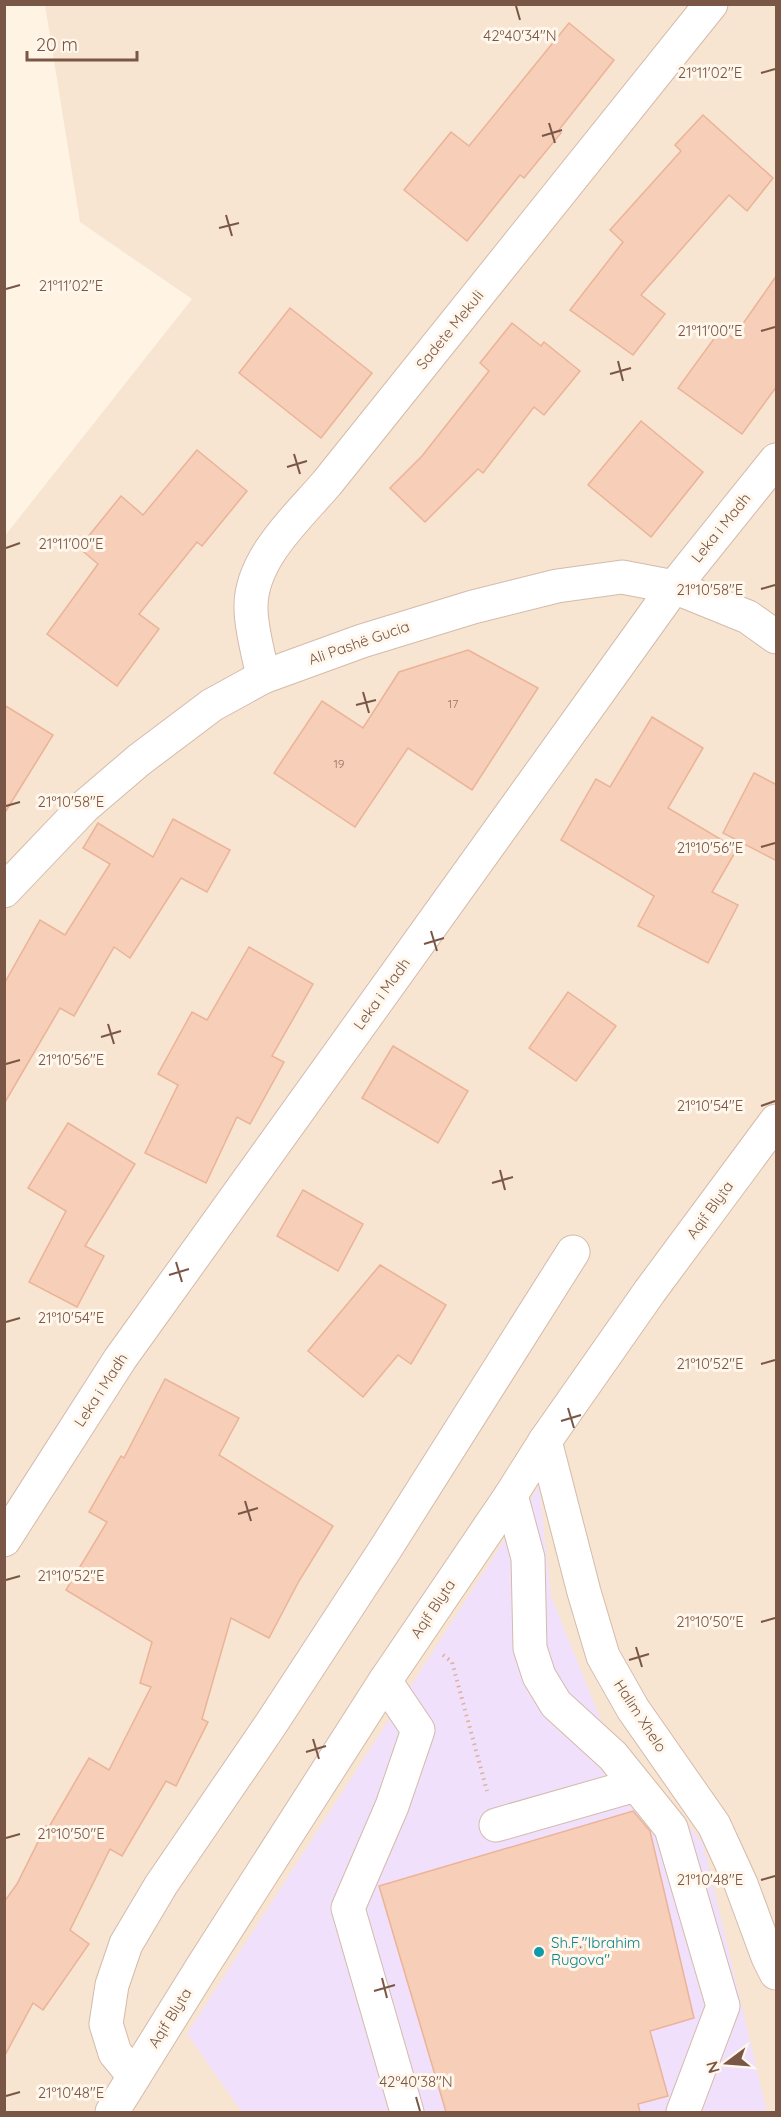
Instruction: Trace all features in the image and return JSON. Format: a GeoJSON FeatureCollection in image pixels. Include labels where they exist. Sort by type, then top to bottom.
{"type":"FeatureCollection","features":[{"type":"Feature","properties":{"kind":"street","name":"Sadete Mekuli"},"geometry":{"type":"LineString","coordinates":[[263,677],[251,607],[258,574],[273,546],[327,483],[711,4]]}},
{"type":"Feature","properties":{"kind":"street","name":"Leka i Madh"},"geometry":{"type":"LineString","coordinates":[[4,1540],[120,1359],[674,587],[777,460]]}},
{"type":"Feature","properties":{"kind":"street","name":"Ali Pashë Gucia"},"geometry":{"type":"LineString","coordinates":[[4,891],[84,807],[139,760],[212,705],[263,677],[362,641],[474,607],[557,586],[622,577],[674,587],[748,617],[777,638]]}},
{"type":"Feature","properties":{"kind":"street","name":"Aqif Blyta"},"geometry":{"type":"LineString","coordinates":[[112,2112],[385,1681],[545,1441],[650,1291],[777,1121]]}},
{"type":"Feature","properties":{"kind":"street"},"geometry":{"type":"LineString","coordinates":[[134,2076],[115,2052],[106,2024],[112,1985],[126,1944],[161,1885],[271,1724],[386,1548],[573,1252]]}},
{"type":"Feature","properties":{"kind":"street","name":"Halim Xhelo"},"geometry":{"type":"LineString","coordinates":[[545,1441],[603,1656],[633,1709],[714,1825],[741,1884],[768,1957],[777,1973]]}},
{"type":"Feature","properties":{"kind":"street"},"geometry":{"type":"LineString","coordinates":[[511,1495],[528,1558],[530,1648],[539,1676],[556,1704],[613,1756],[671,1828],[723,2006],[683,2112]]}},
{"type":"Feature","properties":{"kind":"street"},"geometry":{"type":"LineString","coordinates":[[385,1681],[418,1730],[392,1806],[348,1908],[407,2112]]}},
{"type":"Feature","properties":{"kind":"street"},"geometry":{"type":"LineString","coordinates":[[496,1825],[636,1785]]}},
{"type":"Feature","properties":{"kind":"path"},"geometry":{"type":"LineString","coordinates":[[416,1635],[452,1662],[496,1825]]}},
{"type":"Feature","properties":{"kind":"shaded area"},"geometry":{"type":"Polygon","coordinates":[[[45,5],[776,5],[776,2112],[5,2112],[4,537],[192,299],[80,222],[45,5]]]}},
{"type":"Feature","properties":{"kind":"shaded area"},"geometry":{"type":"Polygon","coordinates":[[[539,1486],[551,1596],[601,1720],[703,1843],[767,2112],[242,2112],[187,2034],[539,1486]]]}},
{"type":"Feature","properties":{"kind":"building"},"geometry":{"type":"Polygon","coordinates":[[[569,23],[614,60],[558,131],[561,133],[524,178],[520,175],[467,241],[404,190],[451,132],[469,146],[569,23]]]}},
{"type":"Feature","properties":{"kind":"building"},"geometry":{"type":"Polygon","coordinates":[[[703,115],[773,178],[747,211],[729,195],[641,295],[665,314],[633,355],[570,310],[623,242],[610,230],[681,151],[675,145],[703,115]]]}},
{"type":"Feature","properties":{"kind":"building"},"geometry":{"type":"Polygon","coordinates":[[[777,275],[777,386],[742,434],[678,388],[721,329],[733,338],[777,275]]]}},
{"type":"Feature","properties":{"kind":"building"},"geometry":{"type":"Polygon","coordinates":[[[290,308],[372,373],[321,438],[239,373],[290,308]]]}},
{"type":"Feature","properties":{"kind":"building"},"geometry":{"type":"Polygon","coordinates":[[[512,323],[541,346],[544,342],[580,371],[544,415],[534,407],[483,473],[478,469],[425,522],[390,488],[422,456],[489,371],[480,363],[512,323]]]}},
{"type":"Feature","properties":{"kind":"building"},"geometry":{"type":"Polygon","coordinates":[[[641,421],[703,472],[651,537],[588,485],[641,421]]]}},
{"type":"Feature","properties":{"kind":"building"},"geometry":{"type":"Polygon","coordinates":[[[197,450],[247,491],[202,546],[197,542],[139,614],[159,629],[117,686],[47,634],[98,564],[79,548],[121,496],[143,515],[197,450]]]}},
{"type":"Feature","properties":{"kind":"building"},"geometry":{"type":"Polygon","coordinates":[[[468,650],[538,688],[472,790],[408,748],[355,827],[274,773],[322,701],[363,728],[399,672],[468,650]]]}},
{"type":"Feature","properties":{"kind":"building"},"geometry":{"type":"Polygon","coordinates":[[[4,705],[53,735],[4,814],[4,705]]]}},
{"type":"Feature","properties":{"kind":"building"},"geometry":{"type":"Polygon","coordinates":[[[652,717],[703,748],[668,808],[737,849],[712,892],[738,905],[708,963],[638,926],[654,896],[561,840],[596,779],[610,787],[652,717]]]}},
{"type":"Feature","properties":{"kind":"building"},"geometry":{"type":"Polygon","coordinates":[[[754,773],[777,785],[777,861],[723,833],[754,773]]]}},
{"type":"Feature","properties":{"kind":"building"},"geometry":{"type":"Polygon","coordinates":[[[173,819],[230,850],[207,892],[181,878],[130,958],[114,947],[74,1016],[60,1008],[4,1104],[4,984],[40,920],[65,935],[110,864],[83,848],[98,823],[153,857],[173,819]]]}},
{"type":"Feature","properties":{"kind":"building"},"geometry":{"type":"Polygon","coordinates":[[[249,947],[313,984],[272,1056],[284,1062],[250,1124],[237,1117],[206,1183],[145,1153],[178,1085],[158,1074],[192,1012],[207,1020],[249,947]]]}},
{"type":"Feature","properties":{"kind":"building"},"geometry":{"type":"Polygon","coordinates":[[[568,992],[616,1026],[576,1081],[529,1048],[568,992]]]}},
{"type":"Feature","properties":{"kind":"building"},"geometry":{"type":"Polygon","coordinates":[[[393,1046],[468,1091],[438,1143],[362,1098],[393,1046]]]}},
{"type":"Feature","properties":{"kind":"building"},"geometry":{"type":"Polygon","coordinates":[[[68,1123],[135,1164],[85,1246],[104,1256],[77,1307],[29,1282],[66,1211],[28,1188],[68,1123]]]}},
{"type":"Feature","properties":{"kind":"building"},"geometry":{"type":"Polygon","coordinates":[[[303,1190],[363,1224],[338,1271],[277,1236],[303,1190]]]}},
{"type":"Feature","properties":{"kind":"building"},"geometry":{"type":"Polygon","coordinates":[[[380,1265],[446,1305],[411,1364],[398,1355],[363,1397],[308,1351],[380,1265]]]}},
{"type":"Feature","properties":{"kind":"building"},"geometry":{"type":"Polygon","coordinates":[[[165,1379],[239,1418],[219,1455],[333,1526],[299,1581],[269,1638],[231,1618],[202,1719],[208,1722],[176,1786],[166,1781],[122,1856],[110,1849],[70,1930],[89,1944],[43,2010],[33,2003],[4,2057],[4,1902],[17,1884],[46,1826],[49,1827],[89,1758],[109,1770],[151,1687],[140,1683],[152,1642],[66,1590],[107,1522],[89,1512],[121,1456],[124,1458],[165,1379]]]}},
{"type":"Feature","properties":{"kind":"building","name":"Sh.F.\"Ibrahim Rugova\""},"geometry":{"type":"Polygon","coordinates":[[[633,1811],[650,1831],[694,2018],[650,2031],[668,2096],[638,2104],[640,2112],[446,2112],[379,1886],[633,1811]]]}},
{"type":"Feature","properties":{"kind":"place","name":"Sh.F.\"Ibrahim Rugova\""},"geometry":{"type":"Point","coordinates":[539,1952]}}]}
